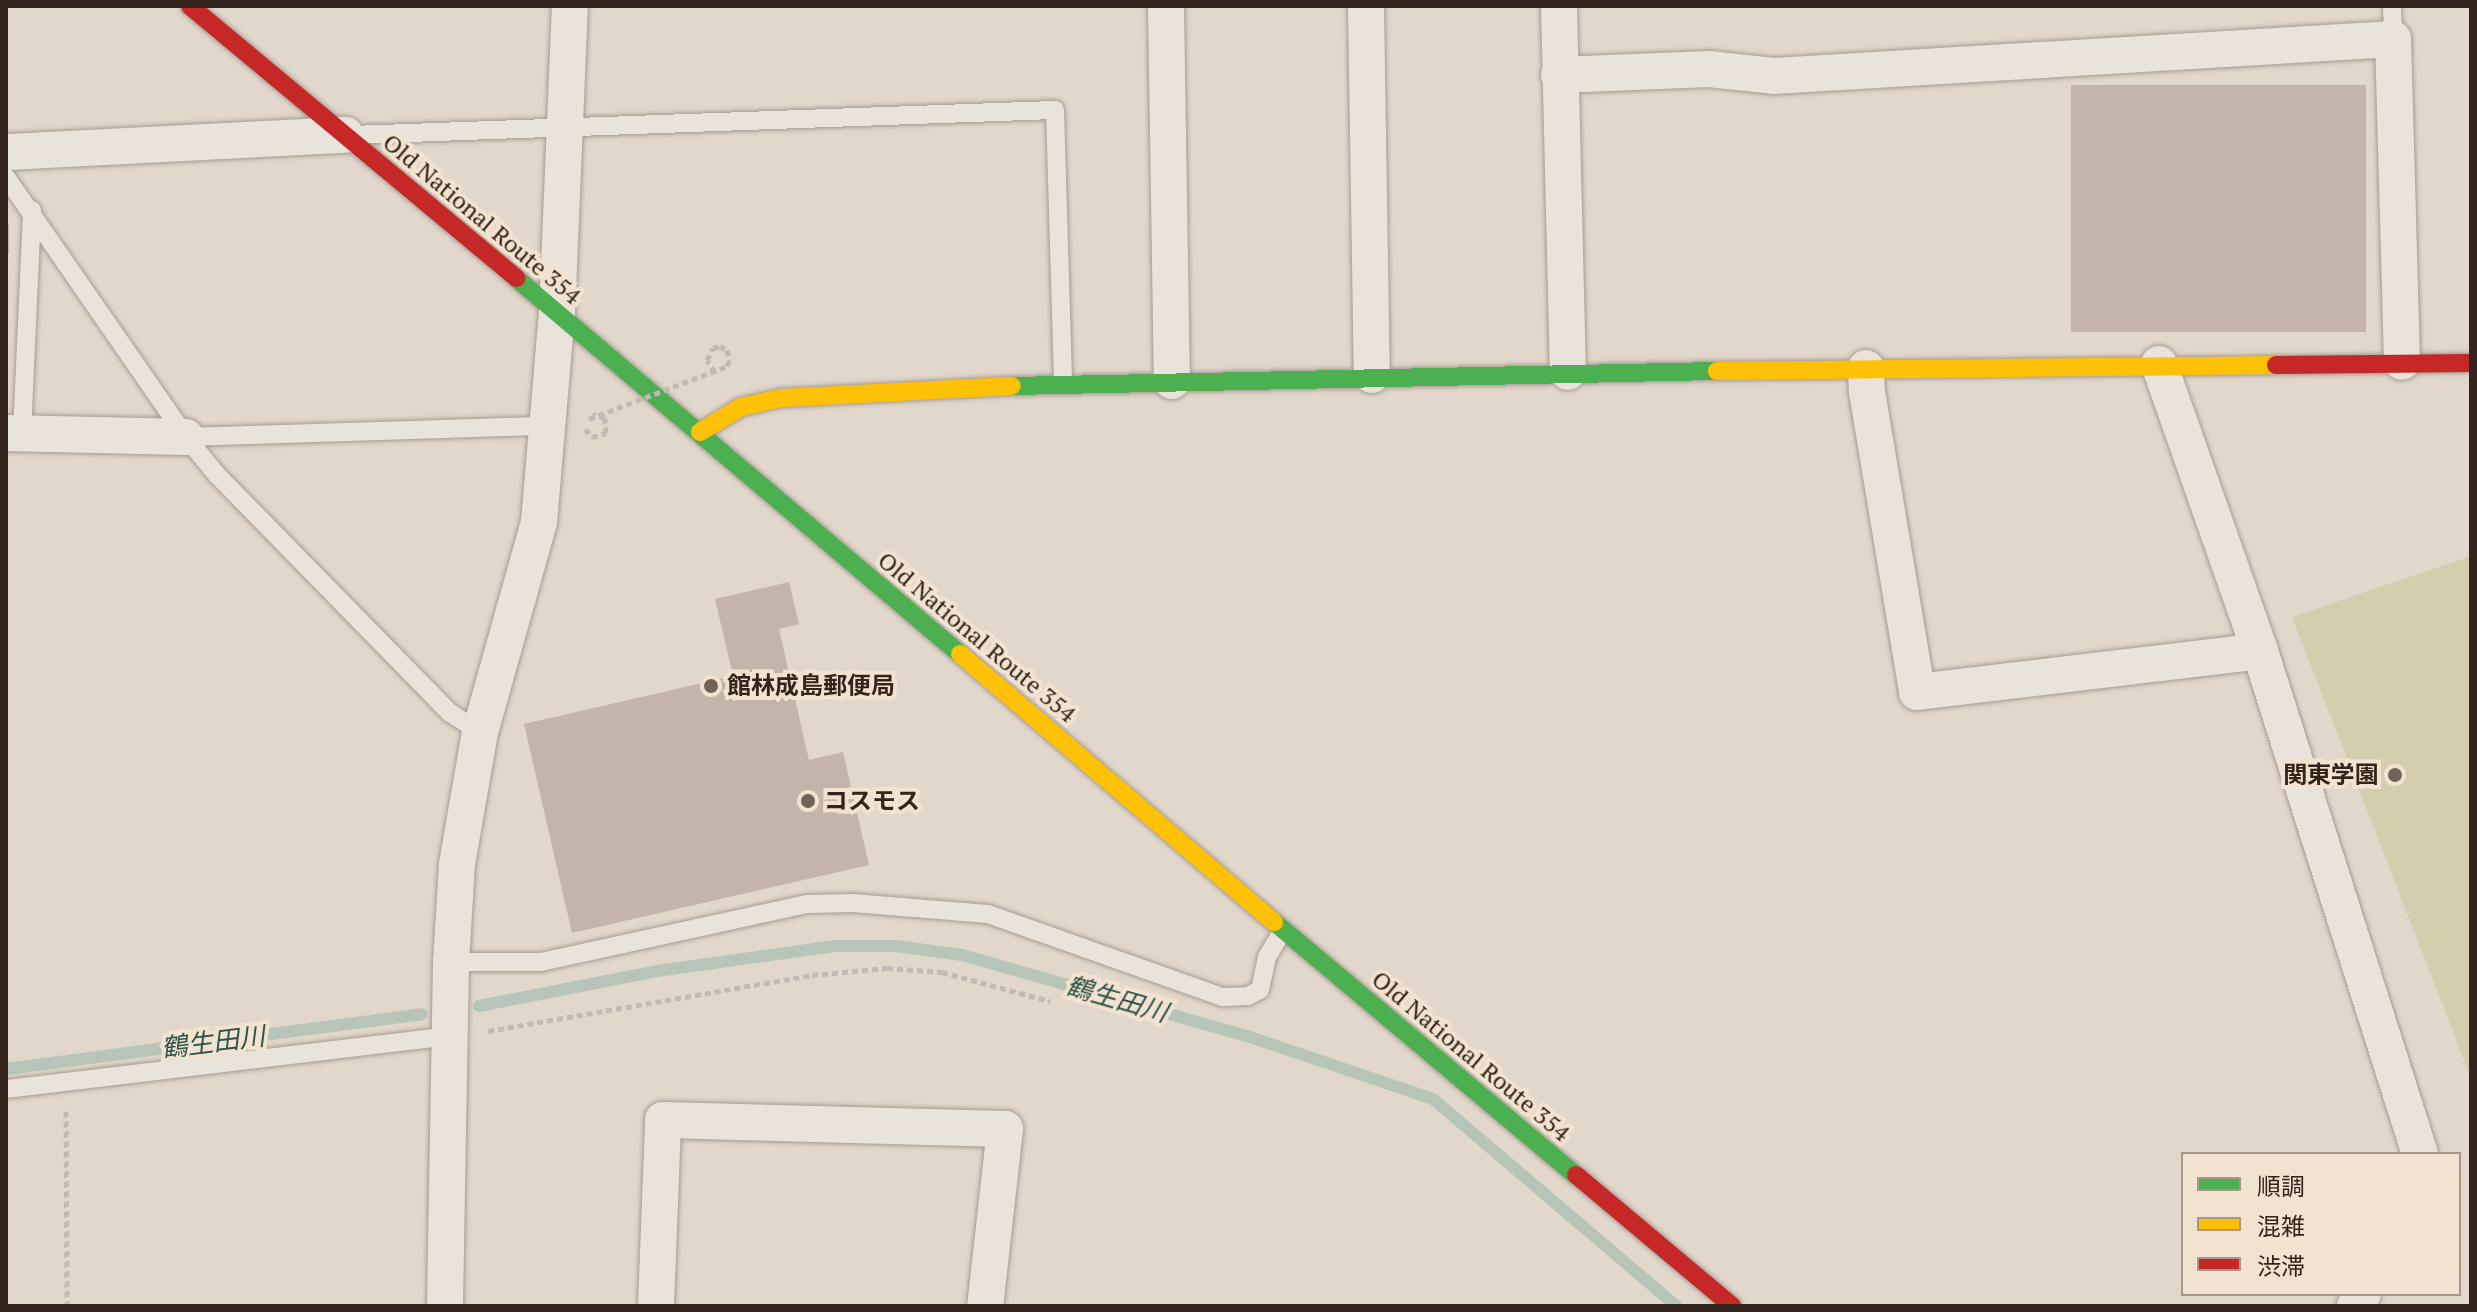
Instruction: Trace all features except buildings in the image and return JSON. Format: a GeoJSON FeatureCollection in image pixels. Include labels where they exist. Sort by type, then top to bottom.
{"type":"FeatureCollection","features":[{"type":"Feature","properties":{"kind":"street","name":"Old National Route 354"},"geometry":{"type":"LineString","coordinates":[[190,6],[700,432],[1283,930],[1732,1306]]}},
{"type":"Feature","properties":{"kind":"street"},"geometry":{"type":"LineString","coordinates":[[445,1306],[451,962],[457,864],[480,732],[539,522],[557,314],[570,6]]}},
{"type":"Feature","properties":{"kind":"street"},"geometry":{"type":"LineString","coordinates":[[1166,6],[1172,381]]}},
{"type":"Feature","properties":{"kind":"street"},"geometry":{"type":"LineString","coordinates":[[1366,6],[1372,375]]}},
{"type":"Feature","properties":{"kind":"street"},"geometry":{"type":"LineString","coordinates":[[1559,6],[1568,372]]}},
{"type":"Feature","properties":{"kind":"street"},"geometry":{"type":"LineString","coordinates":[[1559,75],[1709,69],[1774,76],[2393,22],[2402,362]]}},
{"type":"Feature","properties":{"kind":"street"},"geometry":{"type":"LineString","coordinates":[[6,152],[346,135]]}},
{"type":"Feature","properties":{"kind":"street"},"geometry":{"type":"LineString","coordinates":[[700,432],[741,407],[781,398],[1063,383],[1568,372],[2471,363]]}},
{"type":"Feature","properties":{"kind":"street"},"geometry":{"type":"LineString","coordinates":[[2159,364],[2260,651],[2419,1152]]}},
{"type":"Feature","properties":{"kind":"street"},"geometry":{"type":"LineString","coordinates":[[1866,368],[1867,392],[1917,692],[2260,651]]}},
{"type":"Feature","properties":{"kind":"street"},"geometry":{"type":"LineString","coordinates":[[14,433],[186,437]]}},
{"type":"Feature","properties":{"kind":"street"},"geometry":{"type":"LineString","coordinates":[[656,1306],[663,1120],[1005,1129],[985,1306]]}},
{"type":"Feature","properties":{"kind":"lane"},"geometry":{"type":"LineString","coordinates":[[346,135],[1055,110],[1063,383]]}},
{"type":"Feature","properties":{"kind":"lane"},"geometry":{"type":"LineString","coordinates":[[6,177],[32,210],[186,437],[217,475],[449,712],[480,732]]}},
{"type":"Feature","properties":{"kind":"lane"},"geometry":{"type":"LineString","coordinates":[[14,433],[32,210]]}},
{"type":"Feature","properties":{"kind":"lane"},"geometry":{"type":"LineString","coordinates":[[186,437],[516,426],[548,429]]}},
{"type":"Feature","properties":{"kind":"lane"},"geometry":{"type":"LineString","coordinates":[[451,962],[541,962],[807,904],[853,903],[988,914],[1223,997],[1248,996],[1260,990],[1267,957],[1283,930]]}},
{"type":"Feature","properties":{"kind":"lane"},"geometry":{"type":"LineString","coordinates":[[6,1089],[451,1036]]}},
{"type":"Feature","properties":{"kind":"path"},"geometry":{"type":"LineString","coordinates":[[591,416],[605,418],[606,433],[597,438],[585,429],[591,416],[725,367],[730,361],[729,353],[720,346],[713,348],[707,360],[715,372]]}},
{"type":"Feature","properties":{"kind":"path"},"geometry":{"type":"LineString","coordinates":[[451,1036],[812,975],[887,968],[942,972],[1050,1001]]}},
{"type":"Feature","properties":{"kind":"path"},"geometry":{"type":"LineString","coordinates":[[66,1081],[67,1306]]}},
{"type":"Feature","properties":{"kind":"shaded area"},"geometry":{"type":"Polygon","coordinates":[[[2471,556],[2471,1078],[2292,617],[2471,556]]]}},
{"type":"Feature","properties":{"kind":"waterway","name":"鶴生田川"},"geometry":{"type":"LineString","coordinates":[[479,1006],[657,971],[835,946],[896,946],[962,955],[1247,1036],[1433,1099],[1676,1306]]}},
{"type":"Feature","properties":{"kind":"waterway","name":"鶴生田川"},"geometry":{"type":"LineString","coordinates":[[6,1069],[421,1014]]}},
{"type":"Feature","properties":{"kind":"traffic: fast"},"geometry":{"type":"LineString","coordinates":[[516,278],[960,654]]}},
{"type":"Feature","properties":{"kind":"traffic: fast"},"geometry":{"type":"LineString","coordinates":[[1012,386],[1717,371]]}},
{"type":"Feature","properties":{"kind":"traffic: fast"},"geometry":{"type":"LineString","coordinates":[[1274,922],[1576,1175]]}},
{"type":"Feature","properties":{"kind":"traffic: slow"},"geometry":{"type":"LineString","coordinates":[[1717,371],[2276,365]]}},
{"type":"Feature","properties":{"kind":"traffic: slow"},"geometry":{"type":"LineString","coordinates":[[700,432],[741,407],[781,398],[1012,386]]}},
{"type":"Feature","properties":{"kind":"traffic: slow"},"geometry":{"type":"LineString","coordinates":[[960,654],[1274,922]]}},
{"type":"Feature","properties":{"kind":"traffic: jam"},"geometry":{"type":"LineString","coordinates":[[190,6],[516,278]]}},
{"type":"Feature","properties":{"kind":"traffic: jam"},"geometry":{"type":"LineString","coordinates":[[2276,365],[2471,363]]}},
{"type":"Feature","properties":{"kind":"traffic: jam"},"geometry":{"type":"LineString","coordinates":[[1576,1175],[1732,1306]]}},
{"type":"Feature","properties":{"kind":"place","name":"館林成島郵便局"},"geometry":{"type":"Point","coordinates":[711,686]}},
{"type":"Feature","properties":{"kind":"place","name":"関東学園"},"geometry":{"type":"Point","coordinates":[2395,775]}},
{"type":"Feature","properties":{"kind":"place","name":"コスモス"},"geometry":{"type":"Point","coordinates":[808,801]}}]}
